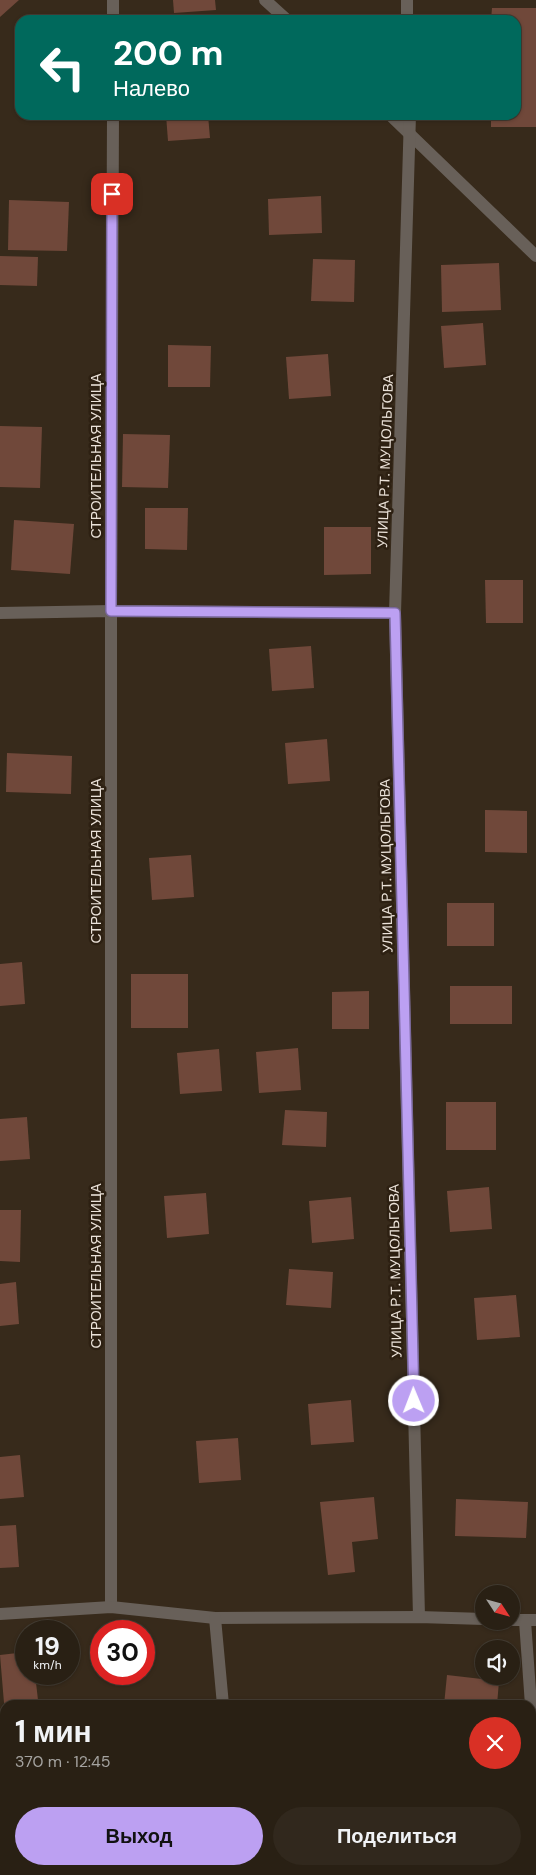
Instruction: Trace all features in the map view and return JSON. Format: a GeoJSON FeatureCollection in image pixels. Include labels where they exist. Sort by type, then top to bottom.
{"type":"FeatureCollection","features":[{"type":"Feature","properties":{"kind":"street"},"geometry":{"type":"LineString","coordinates":[[113,0],[113,15]]}},
{"type":"Feature","properties":{"kind":"street"},"geometry":{"type":"LineString","coordinates":[[265,0],[282,15]]}},
{"type":"Feature","properties":{"kind":"street"},"geometry":{"type":"LineString","coordinates":[[407,0],[407,15]]}},
{"type":"Feature","properties":{"kind":"street","name":"СТРОИТЕЛЬНАЯ УЛИЦА"},"geometry":{"type":"LineString","coordinates":[[111,1607],[112,120]]}},
{"type":"Feature","properties":{"kind":"street"},"geometry":{"type":"LineString","coordinates":[[396,120],[536,256]]}},
{"type":"Feature","properties":{"kind":"street","name":"УЛИЦА Р.Т. МУЦОЛЬГОВА"},"geometry":{"type":"LineString","coordinates":[[410,120],[395,613],[419,1617]]}},
{"type":"Feature","properties":{"kind":"street"},"geometry":{"type":"LineString","coordinates":[[0,613],[111,611],[395,613]]}},
{"type":"Feature","properties":{"kind":"street"},"geometry":{"type":"LineString","coordinates":[[0,1614],[111,1607],[215,1618],[419,1617],[475,1620]]}},
{"type":"Feature","properties":{"kind":"street"},"geometry":{"type":"LineString","coordinates":[[215,1618],[223,1700]]}},
{"type":"Feature","properties":{"kind":"street"},"geometry":{"type":"LineString","coordinates":[[530,1620],[531,1700]]}},
{"type":"Feature","properties":{"kind":"building"},"geometry":{"type":"Polygon","coordinates":[[[0,0],[19,0],[0,17],[0,0]]]}},
{"type":"Feature","properties":{"kind":"building"},"geometry":{"type":"Polygon","coordinates":[[[173,0],[215,0],[216,10],[174,13],[173,0]]]}},
{"type":"Feature","properties":{"kind":"building"},"geometry":{"type":"Polygon","coordinates":[[[492,8],[536,8],[536,127],[491,127],[491,120],[521,120],[521,15],[491,15],[492,8]]]}},
{"type":"Feature","properties":{"kind":"building"},"geometry":{"type":"Polygon","coordinates":[[[166,120],[208,120],[210,138],[168,141],[166,120]]]}},
{"type":"Feature","properties":{"kind":"building"},"geometry":{"type":"Polygon","coordinates":[[[321,196],[322,233],[269,235],[268,199],[321,196]]]}},
{"type":"Feature","properties":{"kind":"building"},"geometry":{"type":"Polygon","coordinates":[[[9,200],[69,202],[67,251],[8,250],[9,200]]]}},
{"type":"Feature","properties":{"kind":"building"},"geometry":{"type":"Polygon","coordinates":[[[0,256],[38,257],[37,286],[0,285],[0,256]]]}},
{"type":"Feature","properties":{"kind":"building"},"geometry":{"type":"Polygon","coordinates":[[[313,259],[355,260],[354,302],[311,301],[313,259]]]}},
{"type":"Feature","properties":{"kind":"building"},"geometry":{"type":"Polygon","coordinates":[[[499,263],[501,310],[442,312],[441,265],[499,263]]]}},
{"type":"Feature","properties":{"kind":"building"},"geometry":{"type":"Polygon","coordinates":[[[483,323],[486,365],[444,368],[441,326],[483,323]]]}},
{"type":"Feature","properties":{"kind":"building"},"geometry":{"type":"Polygon","coordinates":[[[168,345],[211,346],[210,387],[168,387],[168,345]]]}},
{"type":"Feature","properties":{"kind":"building"},"geometry":{"type":"Polygon","coordinates":[[[328,354],[331,396],[289,399],[286,357],[328,354]]]}},
{"type":"Feature","properties":{"kind":"building"},"geometry":{"type":"Polygon","coordinates":[[[0,426],[42,427],[40,488],[0,487],[0,426]]]}},
{"type":"Feature","properties":{"kind":"building"},"geometry":{"type":"Polygon","coordinates":[[[123,434],[170,435],[168,488],[122,487],[123,434]]]}},
{"type":"Feature","properties":{"kind":"building"},"geometry":{"type":"Polygon","coordinates":[[[145,508],[188,508],[187,550],[145,549],[145,508]]]}},
{"type":"Feature","properties":{"kind":"building"},"geometry":{"type":"Polygon","coordinates":[[[14,520],[74,524],[70,574],[11,570],[14,520]]]}},
{"type":"Feature","properties":{"kind":"building"},"geometry":{"type":"Polygon","coordinates":[[[324,527],[371,527],[371,574],[324,575],[324,527]]]}},
{"type":"Feature","properties":{"kind":"building"},"geometry":{"type":"Polygon","coordinates":[[[485,580],[523,580],[523,623],[486,623],[485,580]]]}},
{"type":"Feature","properties":{"kind":"building"},"geometry":{"type":"Polygon","coordinates":[[[311,646],[314,688],[272,691],[269,649],[311,646]]]}},
{"type":"Feature","properties":{"kind":"building"},"geometry":{"type":"Polygon","coordinates":[[[327,739],[330,781],[288,784],[285,743],[327,739]]]}},
{"type":"Feature","properties":{"kind":"building"},"geometry":{"type":"Polygon","coordinates":[[[7,753],[72,756],[71,794],[6,792],[7,753]]]}},
{"type":"Feature","properties":{"kind":"building"},"geometry":{"type":"Polygon","coordinates":[[[485,810],[527,811],[527,853],[485,852],[485,810]]]}},
{"type":"Feature","properties":{"kind":"building"},"geometry":{"type":"Polygon","coordinates":[[[191,855],[194,897],[152,900],[149,858],[191,855]]]}},
{"type":"Feature","properties":{"kind":"building"},"geometry":{"type":"Polygon","coordinates":[[[447,903],[494,903],[494,946],[447,946],[447,903]]]}},
{"type":"Feature","properties":{"kind":"building"},"geometry":{"type":"Polygon","coordinates":[[[22,962],[25,1004],[0,1006],[0,964],[22,962]]]}},
{"type":"Feature","properties":{"kind":"building"},"geometry":{"type":"Polygon","coordinates":[[[131,974],[188,974],[188,1028],[131,1028],[131,974]]]}},
{"type":"Feature","properties":{"kind":"building"},"geometry":{"type":"Polygon","coordinates":[[[450,986],[512,986],[512,1024],[450,1024],[450,986]]]}},
{"type":"Feature","properties":{"kind":"building"},"geometry":{"type":"Polygon","coordinates":[[[369,991],[369,1029],[332,1029],[332,992],[369,991]]]}},
{"type":"Feature","properties":{"kind":"building"},"geometry":{"type":"Polygon","coordinates":[[[298,1048],[301,1090],[259,1093],[256,1052],[298,1048]]]}},
{"type":"Feature","properties":{"kind":"building"},"geometry":{"type":"Polygon","coordinates":[[[219,1049],[222,1091],[180,1094],[177,1053],[219,1049]]]}},
{"type":"Feature","properties":{"kind":"building"},"geometry":{"type":"Polygon","coordinates":[[[446,1102],[496,1102],[496,1150],[446,1150],[446,1102]]]}},
{"type":"Feature","properties":{"kind":"building"},"geometry":{"type":"Polygon","coordinates":[[[285,1110],[327,1112],[326,1147],[282,1145],[285,1110]]]}},
{"type":"Feature","properties":{"kind":"building"},"geometry":{"type":"Polygon","coordinates":[[[27,1117],[30,1159],[0,1161],[0,1119],[27,1117]]]}},
{"type":"Feature","properties":{"kind":"building"},"geometry":{"type":"Polygon","coordinates":[[[489,1187],[492,1229],[450,1232],[447,1191],[489,1187]]]}},
{"type":"Feature","properties":{"kind":"building"},"geometry":{"type":"Polygon","coordinates":[[[206,1193],[209,1234],[167,1238],[164,1196],[206,1193]]]}},
{"type":"Feature","properties":{"kind":"building"},"geometry":{"type":"Polygon","coordinates":[[[351,1197],[354,1239],[312,1243],[309,1201],[351,1197]]]}},
{"type":"Feature","properties":{"kind":"building"},"geometry":{"type":"Polygon","coordinates":[[[0,1210],[21,1210],[20,1262],[0,1261],[0,1210]]]}},
{"type":"Feature","properties":{"kind":"building"},"geometry":{"type":"Polygon","coordinates":[[[289,1269],[333,1272],[331,1308],[286,1305],[289,1269]]]}},
{"type":"Feature","properties":{"kind":"building"},"geometry":{"type":"Polygon","coordinates":[[[16,1282],[19,1324],[0,1326],[0,1284],[16,1282]]]}},
{"type":"Feature","properties":{"kind":"building"},"geometry":{"type":"Polygon","coordinates":[[[516,1295],[520,1337],[477,1340],[474,1298],[516,1295]]]}},
{"type":"Feature","properties":{"kind":"building"},"geometry":{"type":"Polygon","coordinates":[[[351,1400],[354,1442],[311,1445],[308,1404],[351,1400]]]}},
{"type":"Feature","properties":{"kind":"building"},"geometry":{"type":"Polygon","coordinates":[[[238,1438],[241,1480],[199,1483],[196,1441],[238,1438]]]}},
{"type":"Feature","properties":{"kind":"building"},"geometry":{"type":"Polygon","coordinates":[[[20,1455],[24,1497],[0,1499],[0,1457],[20,1455]]]}},
{"type":"Feature","properties":{"kind":"building"},"geometry":{"type":"Polygon","coordinates":[[[374,1497],[378,1539],[352,1542],[355,1572],[328,1575],[320,1502],[374,1497]]]}},
{"type":"Feature","properties":{"kind":"building"},"geometry":{"type":"Polygon","coordinates":[[[456,1499],[528,1502],[526,1538],[455,1536],[456,1499]]]}},
{"type":"Feature","properties":{"kind":"building"},"geometry":{"type":"Polygon","coordinates":[[[16,1525],[19,1567],[0,1568],[0,1526],[16,1525]]]}},
{"type":"Feature","properties":{"kind":"building"},"geometry":{"type":"Polygon","coordinates":[[[15,1653],[15,1685],[36,1685],[38,1700],[4,1700],[0,1655],[15,1653]]]}},
{"type":"Feature","properties":{"kind":"building"},"geometry":{"type":"Polygon","coordinates":[[[447,1675],[475,1678],[475,1685],[499,1685],[497,1700],[444,1700],[447,1675]]]}},
{"type":"Feature","properties":{"kind":"route"},"geometry":{"type":"LineString","coordinates":[[112,194],[111,611],[395,613],[414,1401]]}}]}
